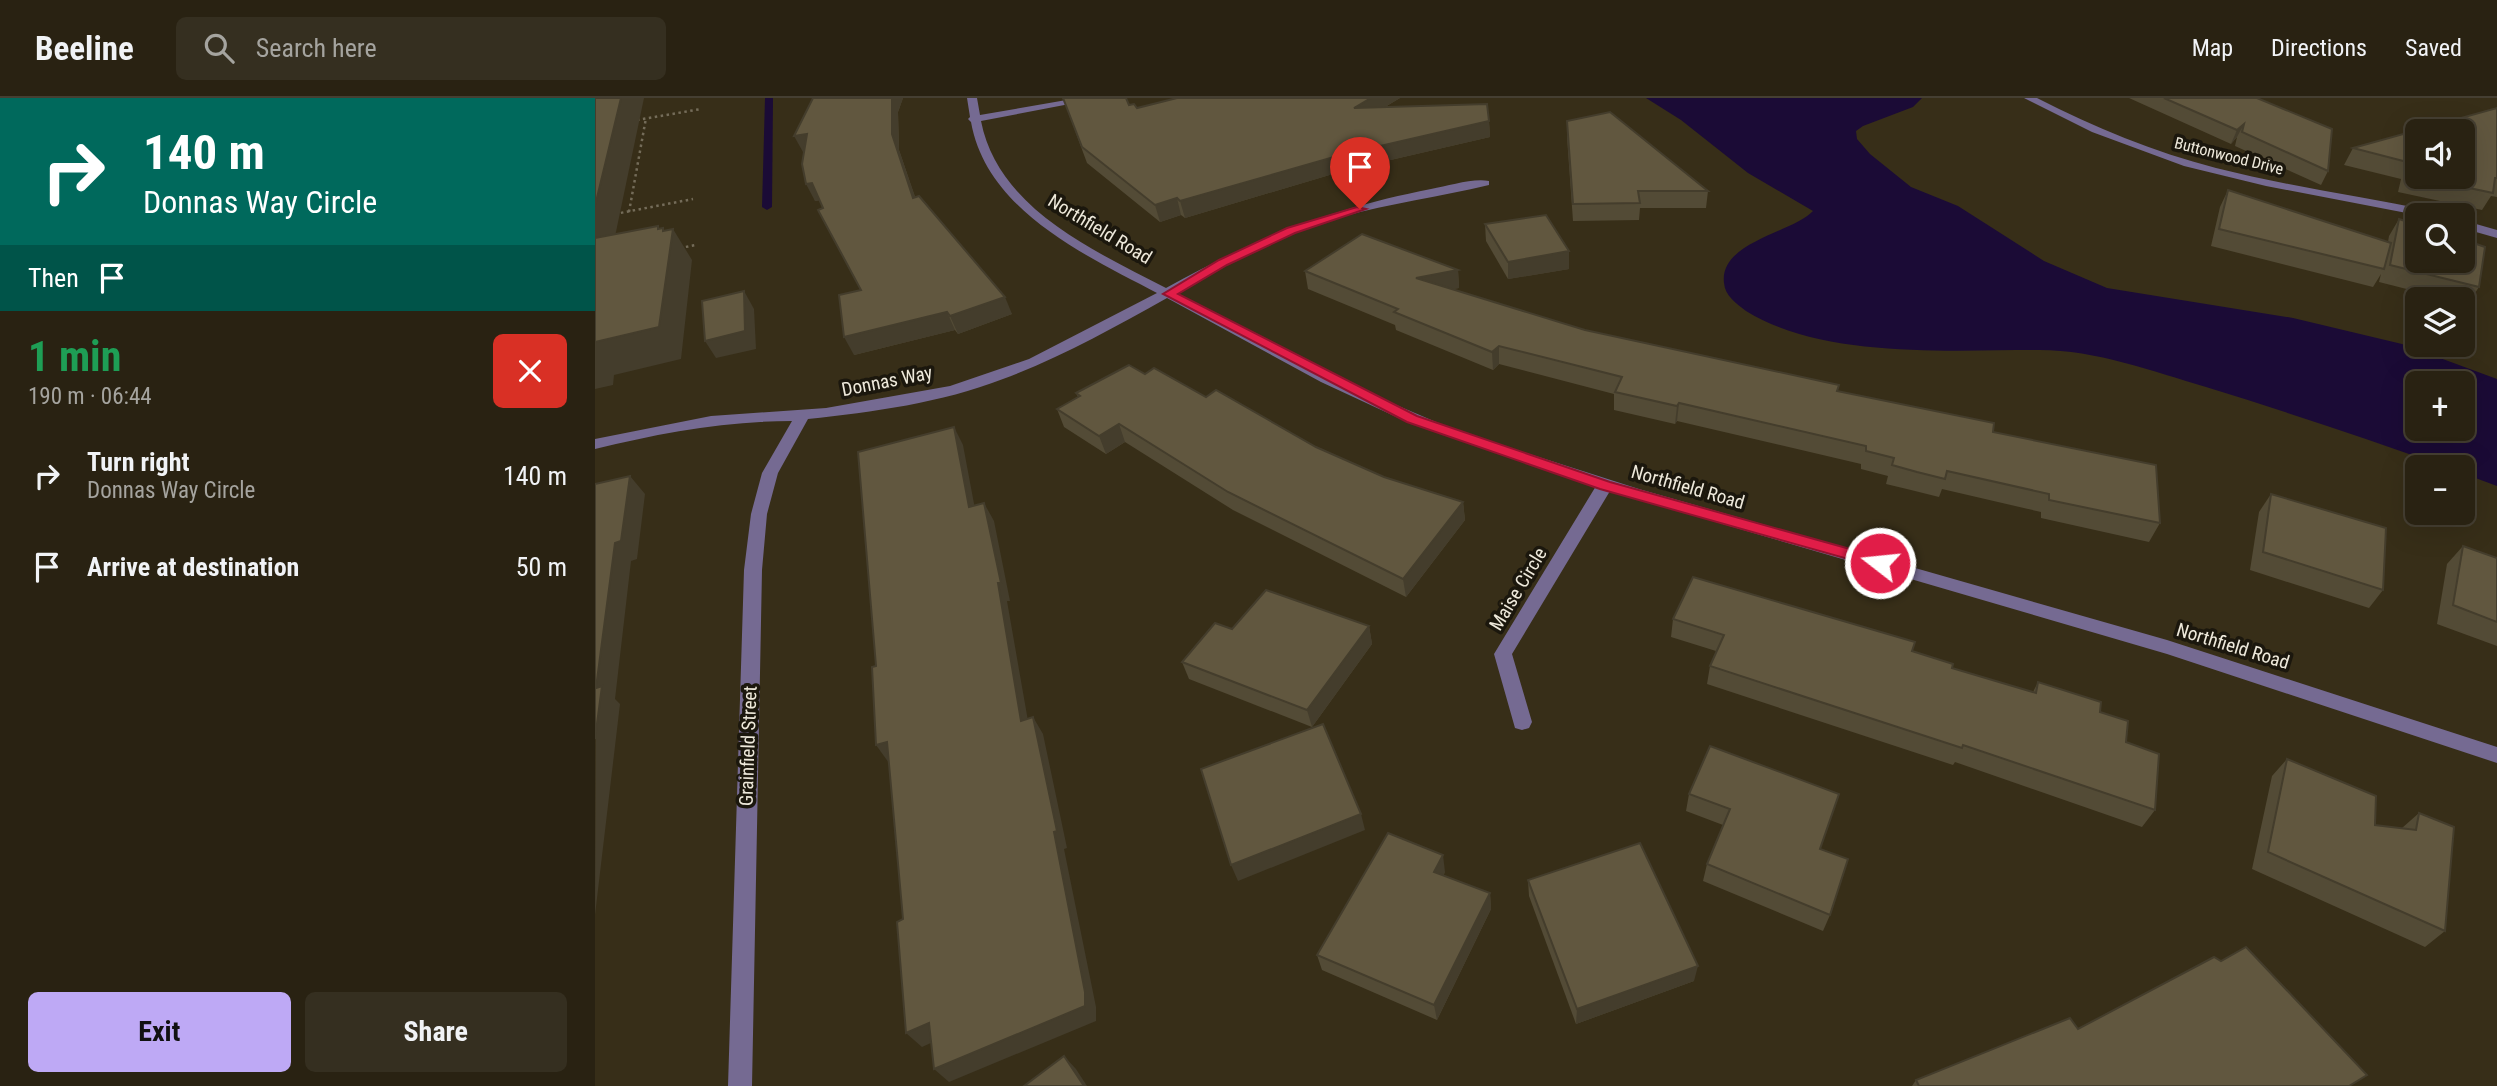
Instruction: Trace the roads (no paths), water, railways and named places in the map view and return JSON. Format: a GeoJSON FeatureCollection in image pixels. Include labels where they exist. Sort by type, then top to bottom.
{"type":"FeatureCollection","features":[{"type":"Feature","properties":{"kind":"street","name":"Northfield Road"},"geometry":{"type":"LineString","coordinates":[[972,98],[978,139],[997,176],[1041,221],[1169,294],[1412,419],[1605,485],[1995,595],[2367,709],[2497,755]]}},
{"type":"Feature","properties":{"kind":"street"},"geometry":{"type":"LineString","coordinates":[[973,119],[1096,98]]}},
{"type":"Feature","properties":{"kind":"street","name":"Buttonwood Drive"},"geometry":{"type":"LineString","coordinates":[[2029,98],[2095,131],[2183,162],[2405,209]]}},
{"type":"Feature","properties":{"kind":"street","name":"Donnas Way"},"geometry":{"type":"LineString","coordinates":[[595,444],[657,429],[741,417],[801,416],[918,396],[994,378],[1071,346],[1223,262],[1291,231],[1360,209],[1485,183]]}},
{"type":"Feature","properties":{"kind":"street"},"geometry":{"type":"LineString","coordinates":[[2475,227],[2497,234]]}},
{"type":"Feature","properties":{"kind":"street","name":"Grainfield Street"},"geometry":{"type":"LineString","coordinates":[[740,1086],[753,570],[758,514],[770,473],[801,416]]}},
{"type":"Feature","properties":{"kind":"street","name":"Maise Circle"},"geometry":{"type":"LineString","coordinates":[[1522,722],[1503,654],[1605,485]]}},
{"type":"Feature","properties":{"kind":"waterway"},"geometry":{"type":"LineString","coordinates":[[767,207],[769,98]]}}]}
